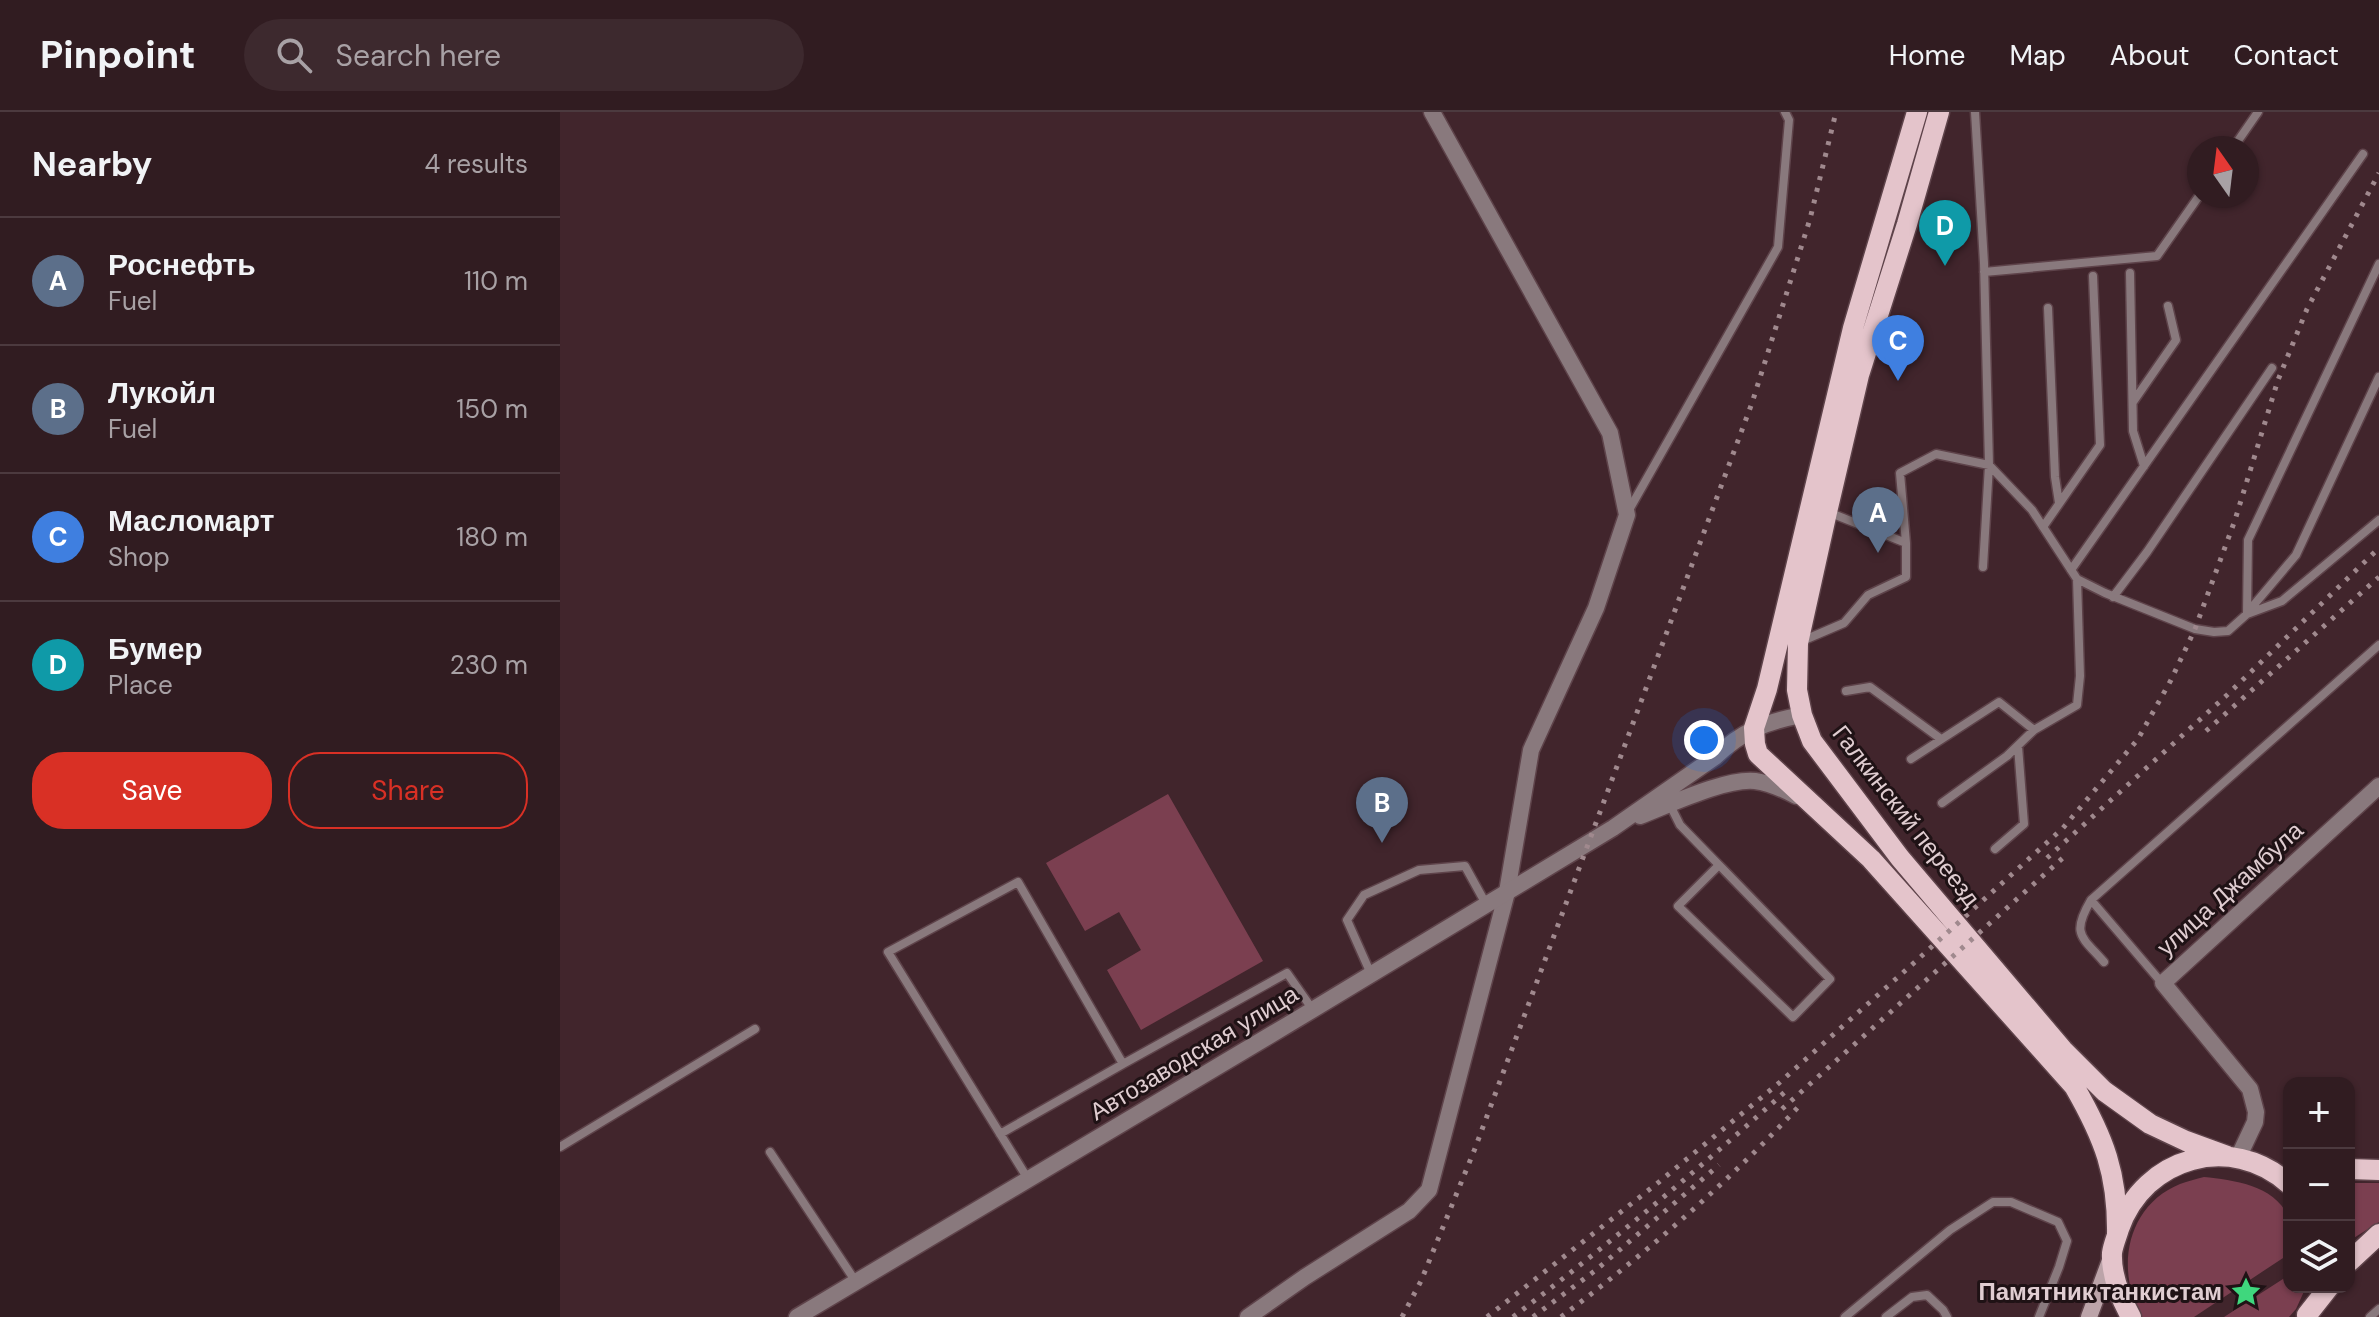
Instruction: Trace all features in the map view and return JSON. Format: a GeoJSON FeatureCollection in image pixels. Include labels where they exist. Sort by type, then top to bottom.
{"type":"FeatureCollection","features":[{"type":"Feature","properties":{"kind":"main road"},"geometry":{"type":"LineString","coordinates":[[1917,112],[1853,328],[1767,689],[1754,728],[1755,744],[1758,754],[1787,783],[1871,859],[2074,1086],[2097,1127],[2106,1151],[2117,1202],[2117,1283],[2131,1317]]}},
{"type":"Feature","properties":{"kind":"main road","name":"Галкинский переезд"},"geometry":{"type":"LineString","coordinates":[[1939,112],[1859,375],[1827,512],[1798,643],[1797,690],[1802,715],[1812,741],[1900,858],[2063,1050],[2104,1091],[2150,1124],[2239,1158]]}},
{"type":"Feature","properties":{"kind":"main road"},"geometry":{"type":"LineString","coordinates":[[2089,1317],[2124,1215],[2135,1197],[2158,1176],[2186,1161],[2206,1156],[2283,1163]]}},
{"type":"Feature","properties":{"kind":"main road"},"geometry":{"type":"LineString","coordinates":[[2239,1158],[2267,1168],[2283,1180]]}},
{"type":"Feature","properties":{"kind":"main road"},"geometry":{"type":"LineString","coordinates":[[2355,1169],[2379,1170]]}},
{"type":"Feature","properties":{"kind":"main road"},"geometry":{"type":"LineString","coordinates":[[2355,1257],[2379,1236]]}},
{"type":"Feature","properties":{"kind":"main road"},"geometry":{"type":"LineString","coordinates":[[2306,1316],[2316,1293]]}},
{"type":"Feature","properties":{"kind":"main road"},"geometry":{"type":"LineString","coordinates":[[2306,1316],[2324,1293]]}},
{"type":"Feature","properties":{"kind":"street"},"geometry":{"type":"LineString","coordinates":[[1248,1317],[1409,1211],[1429,1190],[1507,892],[1531,750],[1596,608],[1627,515],[1610,433],[1432,112]]}},
{"type":"Feature","properties":{"kind":"street"},"geometry":{"type":"LineString","coordinates":[[1730,743],[1767,689]]}},
{"type":"Feature","properties":{"kind":"street"},"geometry":{"type":"LineString","coordinates":[[1667,798],[1730,743],[1754,728],[1802,715]]}},
{"type":"Feature","properties":{"kind":"street"},"geometry":{"type":"LineString","coordinates":[[1667,798],[1752,781],[1778,787],[1815,807]]}},
{"type":"Feature","properties":{"kind":"street","name":"улица Джамбула"},"geometry":{"type":"LineString","coordinates":[[2239,1158],[2255,1122],[2250,1089],[2245,1079],[2163,983],[2379,786]]}},
{"type":"Feature","properties":{"kind":"street","name":"Автозаводская улица"},"geometry":{"type":"LineString","coordinates":[[797,1317],[1667,798]]}},
{"type":"Feature","properties":{"kind":"lane"},"geometry":{"type":"LineString","coordinates":[[1627,515],[1778,247],[1789,120],[1785,112]]}},
{"type":"Feature","properties":{"kind":"lane"},"geometry":{"type":"LineString","coordinates":[[1975,112],[1984,272],[1989,465],[1983,567]]}},
{"type":"Feature","properties":{"kind":"lane"},"geometry":{"type":"LineString","coordinates":[[2241,136],[2258,112]]}},
{"type":"Feature","properties":{"kind":"lane"},"geometry":{"type":"LineString","coordinates":[[2071,570],[2363,154]]}},
{"type":"Feature","properties":{"kind":"lane"},"geometry":{"type":"LineString","coordinates":[[1984,272],[2157,256],[2191,208]]}},
{"type":"Feature","properties":{"kind":"lane"},"geometry":{"type":"LineString","coordinates":[[2247,614],[2248,540],[2379,264]]}},
{"type":"Feature","properties":{"kind":"lane"},"geometry":{"type":"LineString","coordinates":[[2130,273],[2133,431],[2144,466]]}},
{"type":"Feature","properties":{"kind":"lane"},"geometry":{"type":"LineString","coordinates":[[2043,527],[2100,445],[2093,276]]}},
{"type":"Feature","properties":{"kind":"lane"},"geometry":{"type":"LineString","coordinates":[[2132,403],[2176,340],[2168,306]]}},
{"type":"Feature","properties":{"kind":"lane"},"geometry":{"type":"LineString","coordinates":[[2048,308],[2055,477],[2059,503]]}},
{"type":"Feature","properties":{"kind":"lane"},"geometry":{"type":"LineString","coordinates":[[2113,597],[2272,368]]}},
{"type":"Feature","properties":{"kind":"lane"},"geometry":{"type":"LineString","coordinates":[[1798,643],[1844,623],[1868,595],[1906,577],[1900,473],[1936,454],[1989,465],[2032,510],[2077,579],[2113,597],[2195,629],[2228,631],[2247,614],[2296,555],[2379,377]]}},
{"type":"Feature","properties":{"kind":"lane"},"geometry":{"type":"LineString","coordinates":[[1827,512],[1906,543]]}},
{"type":"Feature","properties":{"kind":"lane"},"geometry":{"type":"LineString","coordinates":[[2247,614],[2282,601],[2379,520]]}},
{"type":"Feature","properties":{"kind":"lane"},"geometry":{"type":"LineString","coordinates":[[1942,803],[2007,756],[2034,730],[2077,705],[2080,676],[2077,579]]}},
{"type":"Feature","properties":{"kind":"lane"},"geometry":{"type":"LineString","coordinates":[[2104,962],[2081,937],[2079,924],[2091,900],[2379,645]]}},
{"type":"Feature","properties":{"kind":"lane"},"geometry":{"type":"LineString","coordinates":[[1846,691],[1870,687],[1941,739]]}},
{"type":"Feature","properties":{"kind":"lane"},"geometry":{"type":"LineString","coordinates":[[1911,759],[1999,702],[2034,730]]}},
{"type":"Feature","properties":{"kind":"lane"},"geometry":{"type":"LineString","coordinates":[[1995,849],[2024,824],[2018,746]]}},
{"type":"Feature","properties":{"kind":"lane"},"geometry":{"type":"LineString","coordinates":[[1667,798],[1680,825],[1719,865],[1830,979],[1793,1017],[1678,906],[1719,865]]}},
{"type":"Feature","properties":{"kind":"lane"},"geometry":{"type":"LineString","coordinates":[[1371,975],[1347,920],[1364,895],[1419,870],[1465,866],[1486,904]]}},
{"type":"Feature","properties":{"kind":"lane"},"geometry":{"type":"LineString","coordinates":[[1028,1180],[888,952],[1018,882],[1123,1064]]}},
{"type":"Feature","properties":{"kind":"lane"},"geometry":{"type":"LineString","coordinates":[[2091,900],[2163,983]]}},
{"type":"Feature","properties":{"kind":"lane"},"geometry":{"type":"LineString","coordinates":[[1000,1134],[1287,973],[1313,1010]]}},
{"type":"Feature","properties":{"kind":"lane"},"geometry":{"type":"LineString","coordinates":[[560,1147],[755,1029]]}},
{"type":"Feature","properties":{"kind":"lane"},"geometry":{"type":"LineString","coordinates":[[770,1152],[857,1283]]}},
{"type":"Feature","properties":{"kind":"lane"},"geometry":{"type":"LineString","coordinates":[[1845,1317],[1950,1230],[1993,1202],[2011,1202],[2058,1222],[2067,1241],[2039,1317]]}},
{"type":"Feature","properties":{"kind":"lane"},"geometry":{"type":"LineString","coordinates":[[1886,1317],[1912,1297],[1927,1295],[1947,1317]]}},
{"type":"Feature","properties":{"kind":"lane"},"geometry":{"type":"LineString","coordinates":[[2370,1317],[2379,1309]]}},
{"type":"Feature","properties":{"kind":"shaded area"},"geometry":{"type":"Polygon","coordinates":[[[1168,794],[1263,961],[1141,1030],[1107,970],[1141,950],[1119,912],[1085,931],[1046,863],[1168,794]]]}},
{"type":"Feature","properties":{"kind":"shaded area"},"geometry":{"type":"Polygon","coordinates":[[[2204,1177],[2227,1180],[2252,1186],[2273,1197],[2283,1208],[2283,1258],[2194,1317],[2142,1317],[2129,1279],[2131,1241],[2147,1207],[2180,1184],[2204,1177]]]}},
{"type":"Feature","properties":{"kind":"shaded area"},"geometry":{"type":"Polygon","coordinates":[[[2355,1183],[2379,1183],[2379,1222],[2355,1237],[2355,1183]]]}},
{"type":"Feature","properties":{"kind":"shaded area"},"geometry":{"type":"Polygon","coordinates":[[[2283,1279],[2283,1293],[2303,1293],[2289,1317],[2224,1317],[2283,1279]]]}},
{"type":"Feature","properties":{"kind":"railway"},"geometry":{"type":"LineString","coordinates":[[1402,1317],[1421,1281],[1474,1151],[1752,403],[1810,219],[1836,112]]}},
{"type":"Feature","properties":{"kind":"railway"},"geometry":{"type":"LineString","coordinates":[[1487,1317],[1779,1083],[2063,828],[2138,739],[2195,629],[2235,520],[2278,380],[2307,309],[2379,173]]}},
{"type":"Feature","properties":{"kind":"railway"},"geometry":{"type":"LineString","coordinates":[[2047,858],[2227,695],[2379,548]]}},
{"type":"Feature","properties":{"kind":"railway"},"geometry":{"type":"LineString","coordinates":[[2206,731],[2379,577]]}},
{"type":"Feature","properties":{"kind":"railway"},"geometry":{"type":"LineString","coordinates":[[1782,1109],[2065,856]]}},
{"type":"Feature","properties":{"kind":"railway"},"geometry":{"type":"LineString","coordinates":[[1513,1317],[1653,1206],[1787,1090]]}},
{"type":"Feature","properties":{"kind":"railway"},"geometry":{"type":"LineString","coordinates":[[1561,1317],[1685,1216],[1800,1105]]}},
{"type":"Feature","properties":{"kind":"railway"},"geometry":{"type":"LineString","coordinates":[[1533,1317],[1596,1270],[1719,1165]]}},
{"type":"Feature","properties":{"kind":"place","name":"Бумер"},"geometry":{"type":"Point","coordinates":[1945,266]}},
{"type":"Feature","properties":{"kind":"place","name":"Масломарт"},"geometry":{"type":"Point","coordinates":[1898,381]}},
{"type":"Feature","properties":{"kind":"place","name":"Роснефть"},"geometry":{"type":"Point","coordinates":[1878,553]}},
{"type":"Feature","properties":{"kind":"place","name":"Лукойл"},"geometry":{"type":"Point","coordinates":[1382,843]}},
{"type":"Feature","properties":{"kind":"place","name":"Памятник танкистам"},"geometry":{"type":"Point","coordinates":[2246,1292]}}]}
